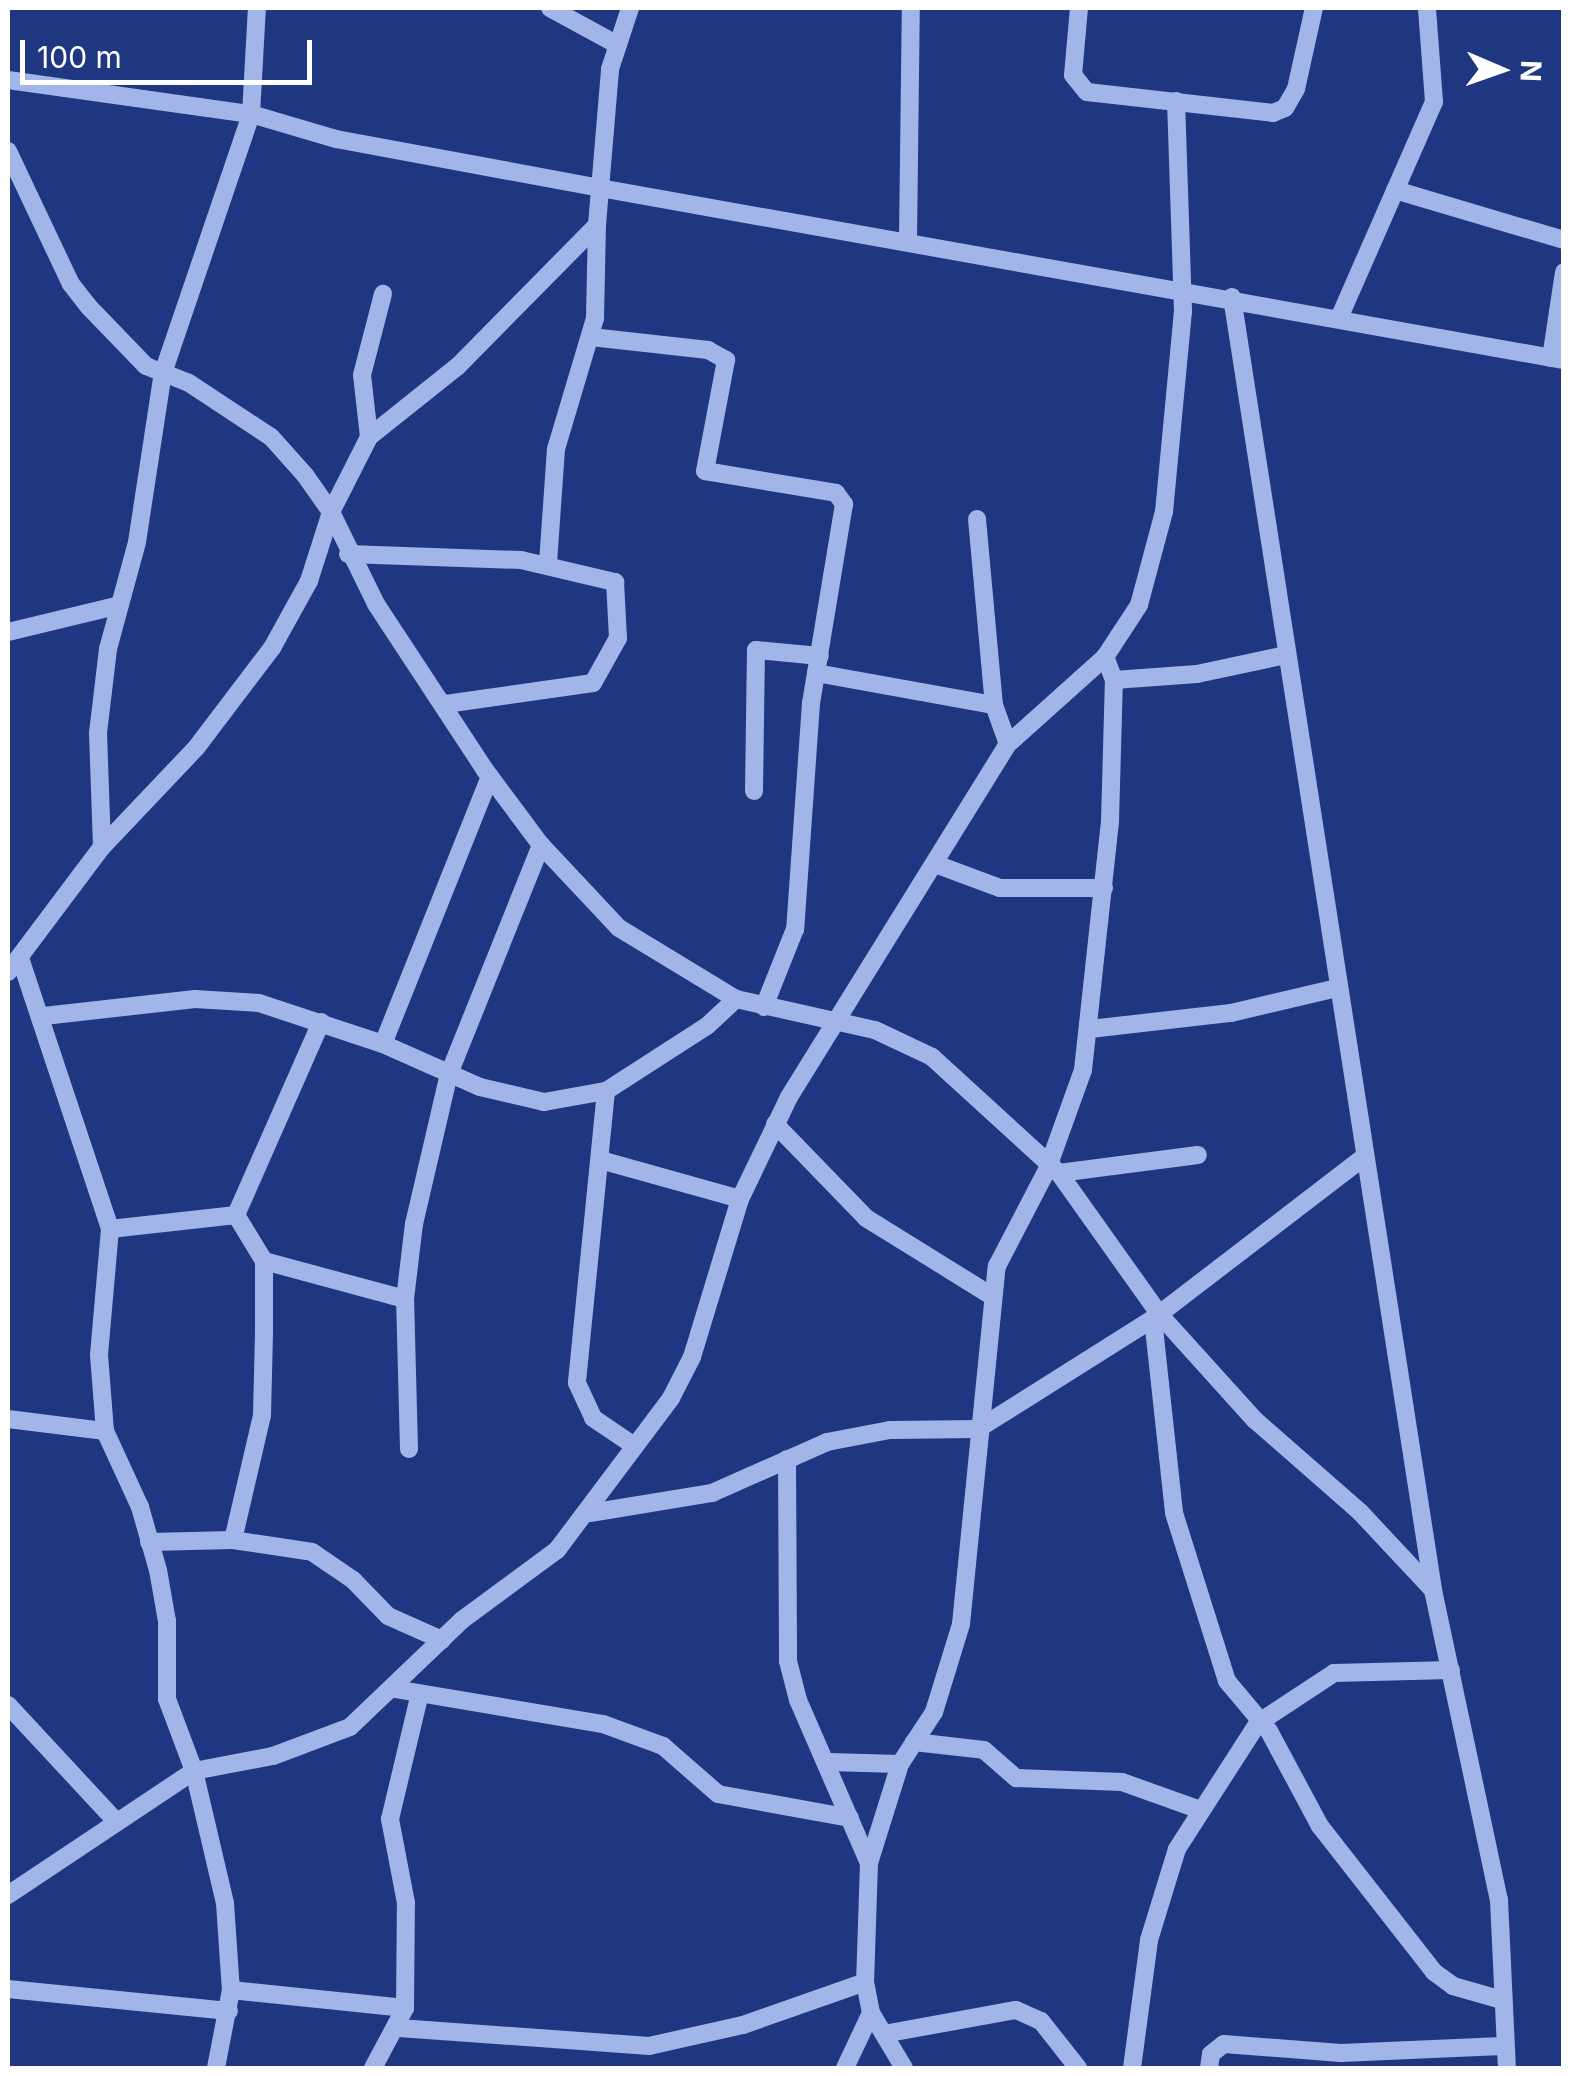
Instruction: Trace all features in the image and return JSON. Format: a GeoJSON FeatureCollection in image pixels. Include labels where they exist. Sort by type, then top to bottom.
{"type":"FeatureCollection","features":[{"type":"Feature","properties":{"kind":"street"},"geometry":{"type":"LineString","coordinates":[[102,847],[100,698],[116,606],[137,542],[163,373],[250,114],[257,8]]}},
{"type":"Feature","properties":{"kind":"street"},"geometry":{"type":"LineString","coordinates":[[550,8],[618,44]]}},
{"type":"Feature","properties":{"kind":"street"},"geometry":{"type":"LineString","coordinates":[[548,563],[556,449],[592,338],[600,188],[618,44],[630,8]]}},
{"type":"Feature","properties":{"kind":"street"},"geometry":{"type":"LineString","coordinates":[[908,239],[911,8]]}},
{"type":"Feature","properties":{"kind":"street"},"geometry":{"type":"LineString","coordinates":[[1079,8],[1073,74],[1078,86],[1272,113],[1286,108],[1314,8]]}},
{"type":"Feature","properties":{"kind":"street"},"geometry":{"type":"LineString","coordinates":[[1340,316],[1434,102],[1427,8]]}},
{"type":"Feature","properties":{"kind":"street"},"geometry":{"type":"LineString","coordinates":[[8,80],[250,114],[336,138],[600,188],[1340,316],[1557,359],[1564,272]]}},
{"type":"Feature","properties":{"kind":"street"},"geometry":{"type":"LineString","coordinates":[[8,1894],[114,1819],[194,1771],[318,1742],[350,1727],[442,1640],[556,1550],[590,1513],[692,1357],[740,1200],[775,1124],[938,865],[1008,744],[1105,657],[1140,604],[1164,512],[1180,291],[1176,101]]}},
{"type":"Feature","properties":{"kind":"street"},"geometry":{"type":"LineString","coordinates":[[8,151],[71,284],[146,366],[271,437],[331,512],[348,554],[490,777],[541,845],[642,947],[736,1000],[837,1025],[875,1030],[932,1057],[1053,1172],[1156,1317],[1254,1420],[1360,1512],[1433,1590]]}},
{"type":"Feature","properties":{"kind":"street"},"geometry":{"type":"LineString","coordinates":[[1395,190],[1564,240]]}},
{"type":"Feature","properties":{"kind":"street"},"geometry":{"type":"LineString","coordinates":[[216,2068],[231,1990],[225,1903],[194,1771],[167,1699],[164,1596],[124,1464],[105,1431],[99,1355],[110,1230],[44,1016],[14,965],[102,847],[196,748],[272,648],[310,582],[331,512],[369,437],[458,366],[597,225]]}},
{"type":"Feature","properties":{"kind":"street"},"geometry":{"type":"LineString","coordinates":[[369,437],[362,374],[383,294]]}},
{"type":"Feature","properties":{"kind":"street"},"geometry":{"type":"LineString","coordinates":[[1232,297],[1433,1590],[1499,1900],[1507,1977],[1502,2000],[1502,2046],[1507,2068]]}},
{"type":"Feature","properties":{"kind":"street"},"geometry":{"type":"LineString","coordinates":[[592,338],[708,350],[726,360],[705,471],[842,496],[818,665],[795,929],[764,1007]]}},
{"type":"Feature","properties":{"kind":"street"},"geometry":{"type":"LineString","coordinates":[[978,519],[994,705],[1008,744]]}},
{"type":"Feature","properties":{"kind":"street"},"geometry":{"type":"LineString","coordinates":[[348,554],[548,563],[615,582],[618,638],[602,674],[588,687],[446,704]]}},
{"type":"Feature","properties":{"kind":"street"},"geometry":{"type":"LineString","coordinates":[[8,632],[116,606]]}},
{"type":"Feature","properties":{"kind":"street"},"geometry":{"type":"LineString","coordinates":[[754,791],[756,650],[994,705]]}},
{"type":"Feature","properties":{"kind":"street"},"geometry":{"type":"LineString","coordinates":[[1114,680],[1196,674],[1286,654]]}},
{"type":"Feature","properties":{"kind":"street"},"geometry":{"type":"LineString","coordinates":[[904,2068],[889,2033],[871,2013],[865,1982],[869,1863],[900,1764],[934,1712],[961,1624],[992,1296],[1008,1240],[1053,1172],[1083,1070],[1104,888],[1114,680],[1105,657]]}},
{"type":"Feature","properties":{"kind":"street"},"geometry":{"type":"LineString","coordinates":[[383,1044],[490,777]]}},
{"type":"Feature","properties":{"kind":"street"},"geometry":{"type":"LineString","coordinates":[[409,1450],[404,1299],[414,1224],[449,1074],[541,845]]}},
{"type":"Feature","properties":{"kind":"street"},"geometry":{"type":"LineString","coordinates":[[938,865],[1000,888],[1104,888]]}},
{"type":"Feature","properties":{"kind":"street"},"geometry":{"type":"LineString","coordinates":[[1090,1029],[1231,1013],[1337,988]]}},
{"type":"Feature","properties":{"kind":"street"},"geometry":{"type":"LineString","coordinates":[[44,1016],[218,998],[321,1022],[449,1074],[526,1100],[606,1091],[707,1026],[736,1000]]}},
{"type":"Feature","properties":{"kind":"street"},"geometry":{"type":"LineString","coordinates":[[236,1215],[321,1022]]}},
{"type":"Feature","properties":{"kind":"street"},"geometry":{"type":"LineString","coordinates":[[606,1091],[604,1161],[586,1254],[577,1382],[593,1418],[634,1445]]}},
{"type":"Feature","properties":{"kind":"street"},"geometry":{"type":"LineString","coordinates":[[775,1124],[866,1218],[992,1296]]}},
{"type":"Feature","properties":{"kind":"street"},"geometry":{"type":"LineString","coordinates":[[1053,1172],[1135,1168],[1198,1155]]}},
{"type":"Feature","properties":{"kind":"street"},"geometry":{"type":"LineString","coordinates":[[590,1513],[686,1501],[827,1442],[890,1430],[978,1429],[1156,1317],[1364,1156]]}},
{"type":"Feature","properties":{"kind":"street"},"geometry":{"type":"LineString","coordinates":[[604,1161],[740,1200]]}},
{"type":"Feature","properties":{"kind":"street"},"geometry":{"type":"LineString","coordinates":[[110,1230],[236,1215]]}},
{"type":"Feature","properties":{"kind":"street"},"geometry":{"type":"LineString","coordinates":[[233,1540],[262,1415],[264,1260],[236,1215]]}},
{"type":"Feature","properties":{"kind":"street"},"geometry":{"type":"LineString","coordinates":[[264,1260],[404,1299]]}},
{"type":"Feature","properties":{"kind":"street"},"geometry":{"type":"LineString","coordinates":[[1156,1317],[1174,1514],[1194,1590],[1227,1682],[1276,1742],[1320,1826],[1434,1972],[1453,1986],[1502,2000]]}},
{"type":"Feature","properties":{"kind":"street"},"geometry":{"type":"LineString","coordinates":[[8,1419],[105,1431]]}},
{"type":"Feature","properties":{"kind":"street"},"geometry":{"type":"LineString","coordinates":[[786,1459],[788,1660],[798,1700],[829,1762],[869,1863]]}},
{"type":"Feature","properties":{"kind":"street"},"geometry":{"type":"LineString","coordinates":[[149,1542],[233,1540],[312,1552],[353,1580],[388,1616],[442,1640]]}},
{"type":"Feature","properties":{"kind":"street"},"geometry":{"type":"LineString","coordinates":[[1132,2068],[1148,1940],[1177,1848],[1198,1809],[1258,1723],[1334,1674],[1451,1670]]}},
{"type":"Feature","properties":{"kind":"street"},"geometry":{"type":"LineString","coordinates":[[394,1689],[418,1697],[603,1724],[663,1746],[718,1794],[850,1818]]}},
{"type":"Feature","properties":{"kind":"street"},"geometry":{"type":"LineString","coordinates":[[373,2068],[399,2028],[406,2008],[406,1904],[390,1819],[418,1697]]}},
{"type":"Feature","properties":{"kind":"street"},"geometry":{"type":"LineString","coordinates":[[8,1706],[114,1819]]}},
{"type":"Feature","properties":{"kind":"street"},"geometry":{"type":"LineString","coordinates":[[914,1742],[984,1750],[1016,1778],[1122,1782],[1198,1809]]}},
{"type":"Feature","properties":{"kind":"street"},"geometry":{"type":"LineString","coordinates":[[829,1762],[900,1764]]}},
{"type":"Feature","properties":{"kind":"street"},"geometry":{"type":"LineString","coordinates":[[399,2028],[649,2046],[729,2029],[865,1982]]}},
{"type":"Feature","properties":{"kind":"street"},"geometry":{"type":"LineString","coordinates":[[8,1989],[229,2011]]}},
{"type":"Feature","properties":{"kind":"street"},"geometry":{"type":"LineString","coordinates":[[231,1990],[406,2008]]}},
{"type":"Feature","properties":{"kind":"street"},"geometry":{"type":"LineString","coordinates":[[889,2033],[1016,2010],[1033,2014],[1078,2068]]}},
{"type":"Feature","properties":{"kind":"street"},"geometry":{"type":"LineString","coordinates":[[845,2068],[871,2013]]}},
{"type":"Feature","properties":{"kind":"street"},"geometry":{"type":"LineString","coordinates":[[1210,2068],[1211,2054],[1224,2044],[1341,2061],[1502,2046]]}}]}
